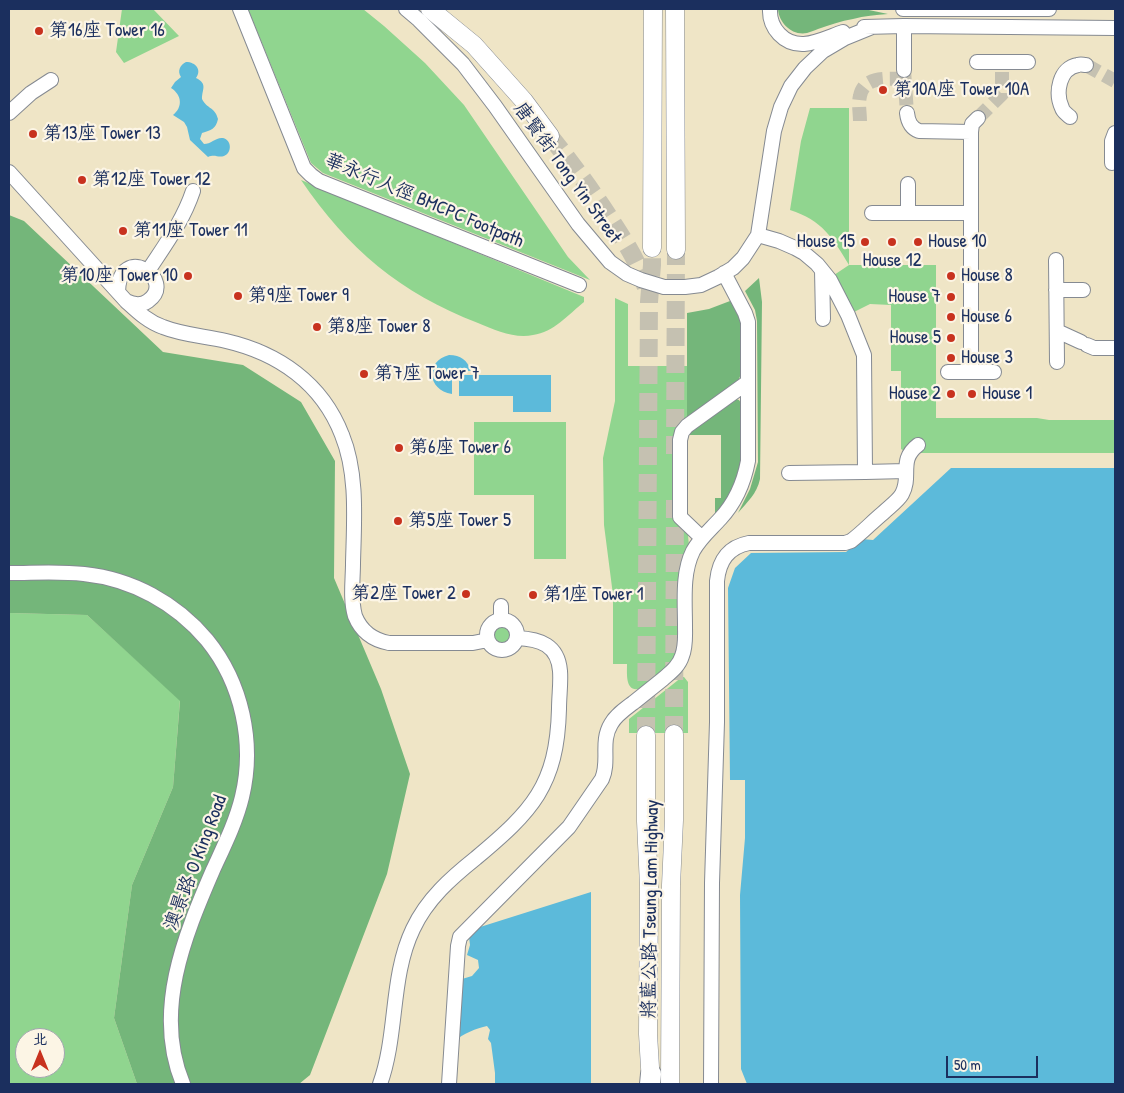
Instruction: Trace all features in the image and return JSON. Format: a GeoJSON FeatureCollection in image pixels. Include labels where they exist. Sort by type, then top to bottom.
{"type":"FeatureCollection","features":[{"type":"Feature","properties":{"kind":"main road"},"geometry":{"type":"LineString","coordinates":[[430,9],[474,45],[524,101],[550,136]]}},
{"type":"Feature","properties":{"kind":"main road"},"geometry":{"type":"LineString","coordinates":[[652,248],[653,9]]}},
{"type":"Feature","properties":{"kind":"main road"},"geometry":{"type":"LineString","coordinates":[[675,9],[676,250]]}},
{"type":"Feature","properties":{"kind":"main road","name":"將藍公路 Tseung Lam Highway"},"geometry":{"type":"LineString","coordinates":[[670,1084],[670,885],[674,820],[674,734]]}},
{"type":"Feature","properties":{"kind":"main road","name":"將藍公路 Tseung Lam Highway"},"geometry":{"type":"LineString","coordinates":[[646,735],[646,821],[649,886],[648,1034],[651,1081]]}},
{"type":"Feature","properties":{"kind":"street","name":"華永行人徑 BMCPC Footpath"},"geometry":{"type":"LineString","coordinates":[[240,9],[304,168],[311,175],[319,181],[579,285]]}},
{"type":"Feature","properties":{"kind":"street","name":"唐賢街 Tong Yin Street"},"geometry":{"type":"LineString","coordinates":[[406,9],[463,64],[501,114],[578,224],[610,262],[627,274],[640,280],[664,287],[685,288],[702,285],[733,268],[743,258],[758,234],[774,131],[781,107],[791,86],[805,68],[823,51],[845,38],[872,26]]}},
{"type":"Feature","properties":{"kind":"street","name":"唐賢街 Tong Yin Street"},"geometry":{"type":"LineString","coordinates":[[770,9],[770,19],[776,32],[781,37],[799,44],[812,43],[854,29],[872,26],[1115,28]]}},
{"type":"Feature","properties":{"kind":"street"},"geometry":{"type":"LineString","coordinates":[[903,9],[1049,9]]}},
{"type":"Feature","properties":{"kind":"street"},"geometry":{"type":"LineString","coordinates":[[904,26],[904,70]]}},
{"type":"Feature","properties":{"kind":"street"},"geometry":{"type":"LineString","coordinates":[[977,62],[1002,66],[1028,62]]}},
{"type":"Feature","properties":{"kind":"street"},"geometry":{"type":"LineString","coordinates":[[1070,117],[1062,110],[1058,94],[1059,85],[1068,69],[1077,65],[1086,65]]}},
{"type":"Feature","properties":{"kind":"street"},"geometry":{"type":"LineString","coordinates":[[9,113],[31,93],[51,80]]}},
{"type":"Feature","properties":{"kind":"street"},"geometry":{"type":"LineString","coordinates":[[907,113],[909,123],[920,131],[971,132]]}},
{"type":"Feature","properties":{"kind":"street"},"geometry":{"type":"LineString","coordinates":[[971,372],[971,132],[972,124],[978,118]]}},
{"type":"Feature","properties":{"kind":"street"},"geometry":{"type":"LineString","coordinates":[[1112,163],[1112,141],[1115,133]]}},
{"type":"Feature","properties":{"kind":"street"},"geometry":{"type":"LineString","coordinates":[[9,172],[122,297],[147,320],[163,328],[253,348],[276,359],[297,373],[316,391],[331,411],[342,434],[350,458],[353,492],[353,604],[358,622],[366,632],[377,639],[389,643],[473,643],[488,640]]}},
{"type":"Feature","properties":{"kind":"street"},"geometry":{"type":"LineString","coordinates":[[908,184],[908,213]]}},
{"type":"Feature","properties":{"kind":"street"},"geometry":{"type":"LineString","coordinates":[[148,271],[181,219],[192,191]]}},
{"type":"Feature","properties":{"kind":"street"},"geometry":{"type":"LineString","coordinates":[[872,213],[971,213]]}},
{"type":"Feature","properties":{"kind":"street"},"geometry":{"type":"LineString","coordinates":[[758,234],[795,248],[811,258],[830,280],[848,315],[864,355],[865,472]]}},
{"type":"Feature","properties":{"kind":"street"},"geometry":{"type":"LineString","coordinates":[[1056,260],[1057,362]]}},
{"type":"Feature","properties":{"kind":"street"},"geometry":{"type":"LineString","coordinates":[[136,267],[142,268],[153,275],[156,281],[156,288],[154,294],[145,303],[139,305],[132,304],[122,297],[118,283],[124,272],[136,267]]}},
{"type":"Feature","properties":{"kind":"street"},"geometry":{"type":"LineString","coordinates":[[822,270],[823,319]]}},
{"type":"Feature","properties":{"kind":"street"},"geometry":{"type":"LineString","coordinates":[[449,1084],[459,939],[569,827],[606,771],[604,745],[611,723],[672,671],[681,660],[685,647],[686,574],[690,558],[697,544],[729,508],[745,474],[748,461],[748,322],[724,273]]}},
{"type":"Feature","properties":{"kind":"street"},"geometry":{"type":"LineString","coordinates":[[1056,290],[1083,290]]}},
{"type":"Feature","properties":{"kind":"street"},"geometry":{"type":"LineString","coordinates":[[1056,330],[1094,348],[1115,348]]}},
{"type":"Feature","properties":{"kind":"street"},"geometry":{"type":"LineString","coordinates":[[948,372],[994,372]]}},
{"type":"Feature","properties":{"kind":"street"},"geometry":{"type":"LineString","coordinates":[[702,538],[680,517],[680,440],[682,432],[687,426],[748,382]]}},
{"type":"Feature","properties":{"kind":"street"},"geometry":{"type":"LineString","coordinates":[[711,1084],[712,883],[717,722],[716,582],[718,572],[725,557],[739,545],[749,543],[845,543],[851,541],[901,495],[906,483],[908,456],[912,449],[918,445]]}},
{"type":"Feature","properties":{"kind":"street"},"geometry":{"type":"LineString","coordinates":[[789,473],[906,471]]}},
{"type":"Feature","properties":{"kind":"street","name":"澳景路 O King Road"},"geometry":{"type":"LineString","coordinates":[[9,573],[65,572],[96,575],[120,581],[156,597],[172,607],[187,620],[211,646],[224,666],[238,698],[244,721],[247,747],[246,774],[242,795],[234,822],[190,928],[178,967],[174,990],[171,1012],[172,1040],[177,1067],[183,1084]]}},
{"type":"Feature","properties":{"kind":"street"},"geometry":{"type":"LineString","coordinates":[[501,613],[516,629],[517,638],[512,647],[503,650],[494,648],[487,636],[489,626],[501,613]]}},
{"type":"Feature","properties":{"kind":"street"},"geometry":{"type":"LineString","coordinates":[[380,1084],[387,1059],[402,960],[408,940],[418,920],[428,904],[446,884],[518,821],[534,802],[549,774],[555,752],[558,728],[560,672],[558,661],[552,651],[540,642],[517,638]]}},
{"type":"Feature","properties":{"kind":"green space"},"geometry":{"type":"Polygon","coordinates":[[[122,9],[153,9],[179,36],[124,63],[116,52],[122,9]]]}},
{"type":"Feature","properties":{"kind":"green space"},"geometry":{"type":"Polygon","coordinates":[[[248,9],[363,9],[425,63],[464,105],[568,257],[590,280],[323,173],[311,163],[248,9]]]}},
{"type":"Feature","properties":{"kind":"green space"},"geometry":{"type":"Polygon","coordinates":[[[778,9],[864,9],[888,14],[866,16],[808,33],[801,33],[791,30],[784,24],[778,9]]]}},
{"type":"Feature","properties":{"kind":"green space"},"geometry":{"type":"Polygon","coordinates":[[[810,108],[849,108],[849,265],[838,246],[826,231],[810,219],[790,210],[801,141],[810,108]]]}},
{"type":"Feature","properties":{"kind":"green space"},"geometry":{"type":"Polygon","coordinates":[[[301,180],[584,297],[584,302],[554,327],[541,333],[526,336],[498,331],[450,311],[400,283],[357,248],[319,205],[301,180]]]}},
{"type":"Feature","properties":{"kind":"green space"},"geometry":{"type":"Polygon","coordinates":[[[9,215],[24,221],[163,352],[243,365],[301,402],[335,461],[334,578],[381,689],[410,774],[387,874],[310,1075],[299,1084],[137,1084],[114,1018],[132,885],[173,787],[180,701],[87,615],[9,613],[9,215]]]}},
{"type":"Feature","properties":{"kind":"green space"},"geometry":{"type":"Polygon","coordinates":[[[849,265],[936,265],[936,418],[1115,420],[1115,453],[907,453],[901,449],[901,371],[891,371],[891,305],[870,304],[852,313],[834,275],[849,265]]]}},
{"type":"Feature","properties":{"kind":"green space"},"geometry":{"type":"Polygon","coordinates":[[[759,278],[762,302],[760,479],[754,493],[738,513],[750,489],[758,462],[757,321],[755,310],[745,291],[759,278]]]}},
{"type":"Feature","properties":{"kind":"green space"},"geometry":{"type":"Polygon","coordinates":[[[615,298],[628,304],[628,366],[687,366],[684,530],[688,535],[689,546],[679,567],[679,640],[677,655],[668,667],[642,688],[636,689],[632,688],[628,682],[627,664],[613,664],[613,595],[604,525],[603,458],[615,401],[615,298]]]}},
{"type":"Feature","properties":{"kind":"green space"},"geometry":{"type":"Polygon","coordinates":[[[730,301],[738,311],[742,323],[742,372],[738,381],[687,418],[687,313],[709,309],[730,301]]]}},
{"type":"Feature","properties":{"kind":"green space"},"geometry":{"type":"Polygon","coordinates":[[[736,399],[741,403],[742,461],[730,494],[715,516],[715,498],[721,498],[721,435],[688,435],[692,430],[736,399]]]}},
{"type":"Feature","properties":{"kind":"green space"},"geometry":{"type":"Polygon","coordinates":[[[474,422],[566,422],[566,559],[534,559],[534,495],[474,495],[474,422]]]}},
{"type":"Feature","properties":{"kind":"green space"},"geometry":{"type":"Polygon","coordinates":[[[9,613],[87,615],[180,700],[173,787],[132,885],[114,1018],[137,1084],[9,1084],[9,613]]]}},
{"type":"Feature","properties":{"kind":"green space"},"geometry":{"type":"Polygon","coordinates":[[[502,625],[510,628],[513,636],[510,644],[502,647],[494,644],[491,636],[494,628],[502,625]]]}},
{"type":"Feature","properties":{"kind":"green space"},"geometry":{"type":"Polygon","coordinates":[[[682,677],[688,682],[688,733],[629,733],[629,719],[682,677]]]}},
{"type":"Feature","properties":{"kind":"water"},"geometry":{"type":"Polygon","coordinates":[[[186,62],[193,63],[197,67],[198,75],[196,78],[203,85],[202,99],[215,112],[218,119],[214,127],[202,133],[200,139],[204,144],[220,138],[226,139],[230,150],[224,156],[208,157],[190,140],[184,122],[173,115],[180,105],[180,101],[175,91],[171,88],[181,77],[179,73],[180,68],[186,62]]]}},
{"type":"Feature","properties":{"kind":"water"},"geometry":{"type":"Polygon","coordinates":[[[449,355],[463,359],[471,371],[452,370],[452,394],[438,387],[432,375],[436,363],[441,358],[449,355]]]}},
{"type":"Feature","properties":{"kind":"water"},"geometry":{"type":"Polygon","coordinates":[[[459,375],[551,375],[551,412],[513,412],[513,396],[459,396],[459,375]]]}},
{"type":"Feature","properties":{"kind":"water"},"geometry":{"type":"Polygon","coordinates":[[[951,468],[1115,468],[1115,1084],[747,1084],[741,1069],[740,895],[745,838],[745,780],[730,780],[728,588],[735,568],[751,553],[846,552],[861,539],[873,540],[951,468]]]}},
{"type":"Feature","properties":{"kind":"water"},"geometry":{"type":"Polygon","coordinates":[[[591,892],[591,1084],[495,1084],[491,1043],[488,1039],[490,1030],[487,1026],[470,1032],[455,1041],[462,998],[460,984],[462,979],[472,976],[479,968],[478,960],[467,955],[470,945],[469,937],[467,937],[477,928],[591,892]]]}},
{"type":"Feature","properties":{"kind":"tunnel"},"geometry":{"type":"LineString","coordinates":[[1086,65],[1115,81]]}},
{"type":"Feature","properties":{"kind":"tunnel"},"geometry":{"type":"LineString","coordinates":[[978,118],[1002,94],[1002,69]]}},
{"type":"Feature","properties":{"kind":"tunnel"},"geometry":{"type":"LineString","coordinates":[[904,70],[907,113]]}},
{"type":"Feature","properties":{"kind":"tunnel"},"geometry":{"type":"LineString","coordinates":[[860,121],[859,99],[862,89],[866,84],[885,79],[905,79]]}},
{"type":"Feature","properties":{"kind":"tunnel"},"geometry":{"type":"LineString","coordinates":[[550,136],[591,190],[623,239],[633,256],[647,292]]}},
{"type":"Feature","properties":{"kind":"tunnel"},"geometry":{"type":"LineString","coordinates":[[646,735],[649,302],[652,248]]}},
{"type":"Feature","properties":{"kind":"tunnel"},"geometry":{"type":"LineString","coordinates":[[675,454],[676,250]]}},
{"type":"Feature","properties":{"kind":"tunnel"},"geometry":{"type":"LineString","coordinates":[[674,734],[675,498]]}},
{"type":"Feature","properties":{"kind":"place","name":"第16座 Tower 16"},"geometry":{"type":"Point","coordinates":[39,31]}},
{"type":"Feature","properties":{"kind":"place","name":"第10A座 Tower 10A"},"geometry":{"type":"Point","coordinates":[883,90]}},
{"type":"Feature","properties":{"kind":"place","name":"第13座 Tower 13"},"geometry":{"type":"Point","coordinates":[33,134]}},
{"type":"Feature","properties":{"kind":"place","name":"第12座 Tower 12"},"geometry":{"type":"Point","coordinates":[82,180]}},
{"type":"Feature","properties":{"kind":"place","name":"第11座 Tower 11"},"geometry":{"type":"Point","coordinates":[123,231]}},
{"type":"Feature","properties":{"kind":"place","name":"House 15"},"geometry":{"type":"Point","coordinates":[865,242]}},
{"type":"Feature","properties":{"kind":"place","name":"House 12"},"geometry":{"type":"Point","coordinates":[892,242]}},
{"type":"Feature","properties":{"kind":"place","name":"House 10"},"geometry":{"type":"Point","coordinates":[918,242]}},
{"type":"Feature","properties":{"kind":"place","name":"第10座 Tower 10"},"geometry":{"type":"Point","coordinates":[188,276]}},
{"type":"Feature","properties":{"kind":"place","name":"House 8"},"geometry":{"type":"Point","coordinates":[951,276]}},
{"type":"Feature","properties":{"kind":"place","name":"第9座 Tower 9"},"geometry":{"type":"Point","coordinates":[238,296]}},
{"type":"Feature","properties":{"kind":"place","name":"House 7"},"geometry":{"type":"Point","coordinates":[951,297]}},
{"type":"Feature","properties":{"kind":"place","name":"House 6"},"geometry":{"type":"Point","coordinates":[951,317]}},
{"type":"Feature","properties":{"kind":"place","name":"第8座 Tower 8"},"geometry":{"type":"Point","coordinates":[317,327]}},
{"type":"Feature","properties":{"kind":"place","name":"House 5"},"geometry":{"type":"Point","coordinates":[951,338]}},
{"type":"Feature","properties":{"kind":"place","name":"House 3"},"geometry":{"type":"Point","coordinates":[951,358]}},
{"type":"Feature","properties":{"kind":"place","name":"第7座 Tower 7"},"geometry":{"type":"Point","coordinates":[364,374]}},
{"type":"Feature","properties":{"kind":"place","name":"House 2"},"geometry":{"type":"Point","coordinates":[951,394]}},
{"type":"Feature","properties":{"kind":"place","name":"House 1"},"geometry":{"type":"Point","coordinates":[972,394]}},
{"type":"Feature","properties":{"kind":"place","name":"第6座 Tower 6"},"geometry":{"type":"Point","coordinates":[399,448]}},
{"type":"Feature","properties":{"kind":"place","name":"第5座 Tower 5"},"geometry":{"type":"Point","coordinates":[398,521]}},
{"type":"Feature","properties":{"kind":"place","name":"第2座 Tower 2"},"geometry":{"type":"Point","coordinates":[466,594]}},
{"type":"Feature","properties":{"kind":"place","name":"第1座 Tower 1"},"geometry":{"type":"Point","coordinates":[533,595]}}]}
